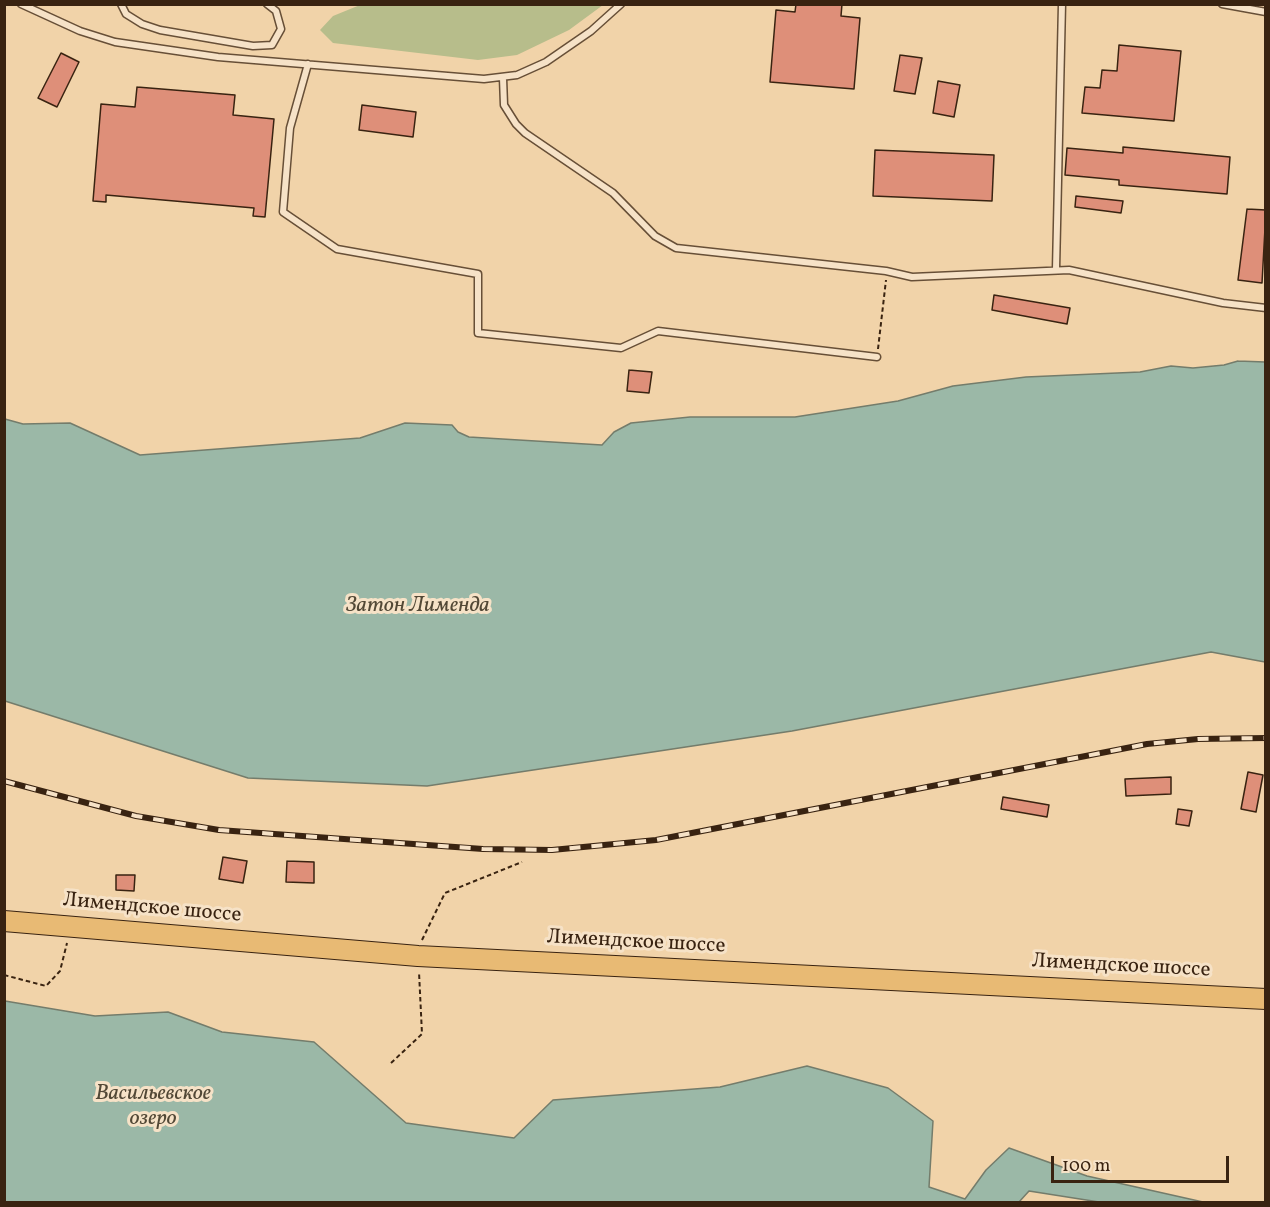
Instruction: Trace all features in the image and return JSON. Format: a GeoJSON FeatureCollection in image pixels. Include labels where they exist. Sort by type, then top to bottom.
{"type":"FeatureCollection","features":[{"type":"Feature","properties":{"kind":"main road","name":"Лимендское шоссе"},"geometry":{"type":"LineString","coordinates":[[4,921],[418,956],[1266,999]]}},
{"type":"Feature","properties":{"kind":"lane"},"geometry":{"type":"LineString","coordinates":[[21,4],[80,31],[115,42],[218,57],[503,78],[525,72],[560,54],[621,4]]}},
{"type":"Feature","properties":{"kind":"lane"},"geometry":{"type":"LineString","coordinates":[[122,4],[126,14],[151,27],[253,46],[272,45],[281,29],[276,10],[267,4]]}},
{"type":"Feature","properties":{"kind":"lane"},"geometry":{"type":"LineString","coordinates":[[1056,269],[1062,4]]}},
{"type":"Feature","properties":{"kind":"lane"},"geometry":{"type":"LineString","coordinates":[[1222,4],[1266,12]]}},
{"type":"Feature","properties":{"kind":"lane"},"geometry":{"type":"LineString","coordinates":[[308,64],[290,128],[284,212],[337,249],[478,274],[478,333],[621,348],[658,331],[877,357]]}},
{"type":"Feature","properties":{"kind":"lane"},"geometry":{"type":"LineString","coordinates":[[503,78],[504,105],[520,129],[613,194],[664,243],[690,250],[886,271],[912,277],[1056,269],[1089,273],[1223,303],[1266,308]]}},
{"type":"Feature","properties":{"kind":"path"},"geometry":{"type":"LineString","coordinates":[[877,357],[886,271]]}},
{"type":"Feature","properties":{"kind":"path"},"geometry":{"type":"LineString","coordinates":[[391,1063],[422,1034],[418,956],[424,932],[445,893],[522,862]]}},
{"type":"Feature","properties":{"kind":"path"},"geometry":{"type":"LineString","coordinates":[[4,975],[46,986],[60,971],[71,925]]}},
{"type":"Feature","properties":{"kind":"green space"},"geometry":{"type":"Polygon","coordinates":[[[360,5],[603,5],[569,30],[517,55],[478,60],[333,43],[320,30],[333,16],[360,5]]]}},
{"type":"Feature","properties":{"kind":"water","name":"Затон Лименда"},"geometry":{"type":"Polygon","coordinates":[[[1238,361],[1265,362],[1265,662],[1211,652],[792,731],[427,786],[248,778],[5,701],[5,419],[23,424],[70,423],[140,455],[360,438],[405,423],[452,425],[458,432],[469,437],[602,445],[614,432],[631,423],[690,417],[795,417],[898,401],[953,386],[1026,377],[1140,372],[1171,366],[1193,368],[1224,365],[1238,361]]]}},
{"type":"Feature","properties":{"kind":"water","name":"Васильевское озеро"},"geometry":{"type":"Polygon","coordinates":[[[5,1001],[95,1016],[168,1012],[222,1032],[314,1042],[406,1123],[514,1138],[553,1100],[720,1087],[807,1066],[888,1088],[933,1121],[929,1187],[965,1199],[986,1170],[1009,1148],[1087,1176],[1203,1202],[1099,1202],[1029,1191],[1019,1202],[5,1202],[5,1001]]]}},
{"type":"Feature","properties":{"kind":"building"},"geometry":{"type":"Polygon","coordinates":[[[796,4],[842,4],[841,16],[860,18],[854,89],[770,82],[776,10],[795,12],[796,4]]]}},
{"type":"Feature","properties":{"kind":"building"},"geometry":{"type":"Polygon","coordinates":[[[1119,45],[1181,51],[1174,121],[1082,113],[1085,87],[1100,88],[1102,70],[1117,71],[1119,45]]]}},
{"type":"Feature","properties":{"kind":"building"},"geometry":{"type":"Polygon","coordinates":[[[61,53],[79,62],[57,107],[38,98],[61,53]]]}},
{"type":"Feature","properties":{"kind":"building"},"geometry":{"type":"Polygon","coordinates":[[[900,55],[922,58],[915,94],[894,91],[900,55]]]}},
{"type":"Feature","properties":{"kind":"building"},"geometry":{"type":"Polygon","coordinates":[[[938,81],[960,85],[954,117],[933,113],[938,81]]]}},
{"type":"Feature","properties":{"kind":"building"},"geometry":{"type":"Polygon","coordinates":[[[137,87],[235,95],[233,115],[274,119],[265,217],[253,216],[254,208],[106,195],[106,202],[93,201],[101,104],[135,107],[137,87]]]}},
{"type":"Feature","properties":{"kind":"building"},"geometry":{"type":"Polygon","coordinates":[[[362,105],[416,112],[413,137],[359,130],[362,105]]]}},
{"type":"Feature","properties":{"kind":"building"},"geometry":{"type":"Polygon","coordinates":[[[1123,147],[1230,157],[1227,194],[1119,185],[1119,180],[1065,175],[1067,148],[1123,153],[1123,147]]]}},
{"type":"Feature","properties":{"kind":"building"},"geometry":{"type":"Polygon","coordinates":[[[875,150],[994,155],[992,201],[873,196],[875,150]]]}},
{"type":"Feature","properties":{"kind":"building"},"geometry":{"type":"Polygon","coordinates":[[[1076,196],[1123,201],[1121,213],[1075,207],[1076,196]]]}},
{"type":"Feature","properties":{"kind":"building"},"geometry":{"type":"Polygon","coordinates":[[[1247,209],[1266,210],[1262,283],[1238,280],[1247,209]]]}},
{"type":"Feature","properties":{"kind":"building"},"geometry":{"type":"Polygon","coordinates":[[[994,295],[1070,308],[1067,324],[992,310],[994,295]]]}},
{"type":"Feature","properties":{"kind":"building"},"geometry":{"type":"Polygon","coordinates":[[[629,370],[652,372],[649,393],[627,391],[629,370]]]}},
{"type":"Feature","properties":{"kind":"building"},"geometry":{"type":"Polygon","coordinates":[[[1248,772],[1263,775],[1256,812],[1241,809],[1248,772]]]}},
{"type":"Feature","properties":{"kind":"building"},"geometry":{"type":"Polygon","coordinates":[[[1171,777],[1171,794],[1126,796],[1125,779],[1171,777]]]}},
{"type":"Feature","properties":{"kind":"building"},"geometry":{"type":"Polygon","coordinates":[[[1003,797],[1049,805],[1047,817],[1001,809],[1003,797]]]}},
{"type":"Feature","properties":{"kind":"building"},"geometry":{"type":"Polygon","coordinates":[[[1178,809],[1192,811],[1189,826],[1176,824],[1178,809]]]}},
{"type":"Feature","properties":{"kind":"building"},"geometry":{"type":"Polygon","coordinates":[[[223,857],[247,861],[243,883],[219,879],[223,857]]]}},
{"type":"Feature","properties":{"kind":"building"},"geometry":{"type":"Polygon","coordinates":[[[287,861],[314,862],[314,883],[286,882],[287,861]]]}},
{"type":"Feature","properties":{"kind":"building"},"geometry":{"type":"Polygon","coordinates":[[[116,875],[135,875],[134,891],[116,890],[116,875]]]}},
{"type":"Feature","properties":{"kind":"railway"},"geometry":{"type":"LineString","coordinates":[[4,781],[136,816],[219,830],[483,849],[552,850],[656,840],[1147,744],[1198,739],[1266,738]]}}]}
